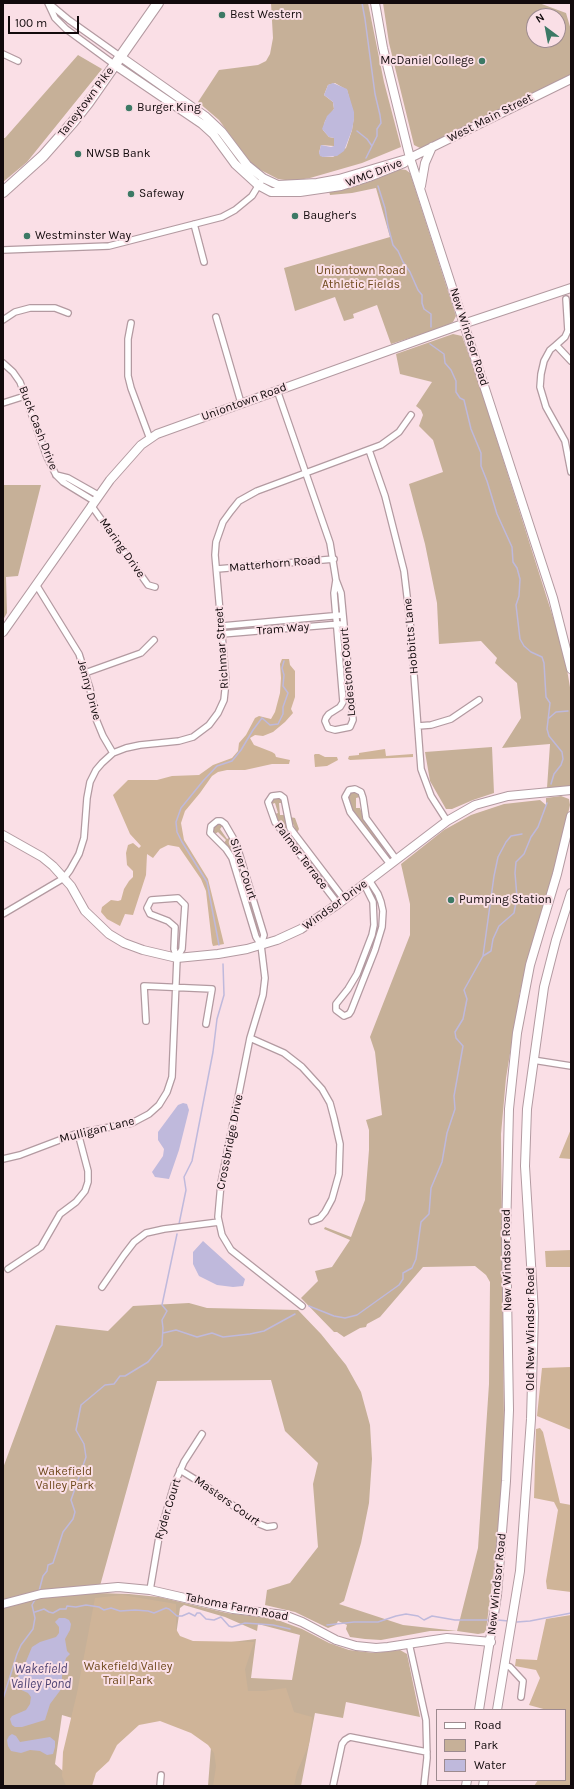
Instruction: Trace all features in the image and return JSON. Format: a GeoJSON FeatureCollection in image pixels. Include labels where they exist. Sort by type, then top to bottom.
{"type":"FeatureCollection","features":[{"type":"Feature","properties":{"kind":"highway","name":"Taneytown Pike"},"geometry":{"type":"LineString","coordinates":[[3,192],[28,170],[58,139],[88,103],[158,3]]}},
{"type":"Feature","properties":{"kind":"main road","name":"New Windsor Road"},"geometry":{"type":"LineString","coordinates":[[376,3],[383,48],[410,158],[465,323],[555,604],[571,669]]}},
{"type":"Feature","properties":{"kind":"main road","name":"WMC Drive"},"geometry":{"type":"LineString","coordinates":[[118,61],[205,116],[222,132],[247,165],[263,178],[278,185],[339,180],[410,158]]}},
{"type":"Feature","properties":{"kind":"main road","name":"WMC Drive"},"geometry":{"type":"LineString","coordinates":[[118,61],[202,124],[213,134],[235,164],[258,185],[271,192],[289,192],[341,186],[403,164],[410,158]]}},
{"type":"Feature","properties":{"kind":"main road","name":"West Main Street"},"geometry":{"type":"LineString","coordinates":[[410,158],[571,79]]}},
{"type":"Feature","properties":{"kind":"main road"},"geometry":{"type":"LineString","coordinates":[[420,188],[425,162],[432,147]]}},
{"type":"Feature","properties":{"kind":"main road","name":"Uniontown Road"},"geometry":{"type":"LineString","coordinates":[[3,632],[37,586],[95,500],[133,452],[150,438],[173,427],[465,323],[567,293]]}},
{"type":"Feature","properties":{"kind":"main road","name":"Windsor Drive"},"geometry":{"type":"LineString","coordinates":[[3,835],[42,857],[64,878],[86,911],[109,934],[124,943],[143,950],[177,958],[218,954],[261,945],[301,929],[341,902],[447,821],[475,805],[497,798],[571,790]]}},
{"type":"Feature","properties":{"kind":"main road","name":"New Windsor Road"},"geometry":{"type":"LineString","coordinates":[[480,1709],[491,1642],[502,1540],[508,1426],[506,1227],[509,1109],[517,1033],[530,965],[557,874],[571,816]]}},
{"type":"Feature","properties":{"kind":"main road","name":"Old New Windsor Road"},"geometry":{"type":"LineString","coordinates":[[497,1709],[518,1592],[523,1546],[531,1411],[534,1313],[525,1181],[525,1138],[533,1060],[544,987],[553,949],[571,893]]}},
{"type":"Feature","properties":{"kind":"main road","name":"Tahoma Farm Road"},"geometry":{"type":"LineString","coordinates":[[3,1604],[37,1595],[118,1587],[150,1590],[232,1609],[284,1615],[302,1622],[336,1640],[356,1646],[376,1648],[446,1638],[491,1642]]}},
{"type":"Feature","properties":{"kind":"street"},"geometry":{"type":"LineString","coordinates":[[48,3],[118,61]]}},
{"type":"Feature","properties":{"kind":"street"},"geometry":{"type":"LineString","coordinates":[[48,3],[55,18],[66,29],[118,61]]}},
{"type":"Feature","properties":{"kind":"street"},"geometry":{"type":"LineString","coordinates":[[3,54],[18,60]]}},
{"type":"Feature","properties":{"kind":"street"},"geometry":{"type":"LineString","coordinates":[[3,250],[109,246],[222,217],[235,210],[252,196],[263,178]]}},
{"type":"Feature","properties":{"kind":"street"},"geometry":{"type":"LineString","coordinates":[[194,224],[204,262]]}},
{"type":"Feature","properties":{"kind":"street"},"geometry":{"type":"LineString","coordinates":[[567,293],[571,308]]}},
{"type":"Feature","properties":{"kind":"street"},"geometry":{"type":"LineString","coordinates":[[567,293],[568,330]]}},
{"type":"Feature","properties":{"kind":"street"},"geometry":{"type":"LineString","coordinates":[[3,320],[15,312],[30,308],[55,308],[68,313]]}},
{"type":"Feature","properties":{"kind":"street"},"geometry":{"type":"LineString","coordinates":[[216,317],[241,403]]}},
{"type":"Feature","properties":{"kind":"street"},"geometry":{"type":"LineString","coordinates":[[131,323],[128,339],[128,376],[130,388],[150,438]]}},
{"type":"Feature","properties":{"kind":"street"},"geometry":{"type":"LineString","coordinates":[[571,324],[565,337],[550,350],[544,361],[540,374],[540,387],[546,407],[561,431],[567,446],[571,472]]}},
{"type":"Feature","properties":{"kind":"street"},"geometry":{"type":"LineString","coordinates":[[556,345],[571,361]]}},
{"type":"Feature","properties":{"kind":"street","name":"Buck Cash Drive"},"geometry":{"type":"LineString","coordinates":[[3,363],[16,376],[25,396],[47,457],[56,475],[68,478],[95,500]]}},
{"type":"Feature","properties":{"kind":"street","name":"Lodestone Court"},"geometry":{"type":"LineString","coordinates":[[277,390],[330,543],[334,559],[336,580],[334,593],[335,616],[344,702],[326,718],[328,728],[335,730],[350,728],[353,720],[341,593],[336,580]]}},
{"type":"Feature","properties":{"kind":"street"},"geometry":{"type":"LineString","coordinates":[[3,403],[25,396]]}},
{"type":"Feature","properties":{"kind":"street","name":"Richmar Street"},"geometry":{"type":"LineString","coordinates":[[64,878],[75,861],[82,846],[85,829],[87,798],[90,782],[96,770],[113,753],[132,746],[186,740],[198,734],[214,719],[221,707],[226,687],[215,555],[216,542],[223,522],[239,501],[257,491],[381,445],[399,432],[411,415]]}},
{"type":"Feature","properties":{"kind":"street","name":"Hobbitts Lane"},"geometry":{"type":"LineString","coordinates":[[369,450],[385,496],[404,571],[410,621],[420,760],[424,779],[431,796],[447,821]]}},
{"type":"Feature","properties":{"kind":"street","name":"Maring Drive"},"geometry":{"type":"LineString","coordinates":[[95,500],[148,586],[155,587]]}},
{"type":"Feature","properties":{"kind":"street","name":"Matterhorn Road"},"geometry":{"type":"LineString","coordinates":[[216,569],[334,559]]}},
{"type":"Feature","properties":{"kind":"street","name":"Jenny Drive"},"geometry":{"type":"LineString","coordinates":[[37,586],[79,654],[96,719],[103,736],[113,753]]}},
{"type":"Feature","properties":{"kind":"street","name":"Tram Way"},"geometry":{"type":"LineString","coordinates":[[222,626],[343,615]]}},
{"type":"Feature","properties":{"kind":"street","name":"Tram Way"},"geometry":{"type":"LineString","coordinates":[[222,634],[344,623]]}},
{"type":"Feature","properties":{"kind":"street"},"geometry":{"type":"LineString","coordinates":[[85,674],[141,653],[154,640]]}},
{"type":"Feature","properties":{"kind":"street"},"geometry":{"type":"LineString","coordinates":[[418,726],[431,725],[451,719],[479,700]]}},
{"type":"Feature","properties":{"kind":"street"},"geometry":{"type":"LineString","coordinates":[[355,789],[361,792],[366,818],[393,861],[350,812],[345,797],[349,790],[355,789]]}},
{"type":"Feature","properties":{"kind":"street","name":"Palmer Terrace"},"geometry":{"type":"LineString","coordinates":[[280,795],[284,798],[290,828],[341,902],[275,822],[268,805],[268,802],[272,796],[280,795]]}},
{"type":"Feature","properties":{"kind":"street","name":"Silver Court"},"geometry":{"type":"LineString","coordinates":[[215,822],[224,822],[236,843],[264,935],[261,945],[256,937],[232,858],[226,849],[210,832],[210,827],[215,822]]}},
{"type":"Feature","properties":{"kind":"street"},"geometry":{"type":"LineString","coordinates":[[3,914],[64,878]]}},
{"type":"Feature","properties":{"kind":"street"},"geometry":{"type":"LineString","coordinates":[[366,882],[378,894],[381,902],[383,911],[382,927],[375,950],[351,1011],[349,1014],[344,1016],[336,1010],[336,1004],[348,989],[357,974],[372,936],[374,925],[373,902],[366,882]]}},
{"type":"Feature","properties":{"kind":"street"},"geometry":{"type":"LineString","coordinates":[[178,898],[185,905],[182,949],[177,958],[174,948],[175,927],[171,922],[150,914],[147,908],[151,900],[178,898]]}},
{"type":"Feature","properties":{"kind":"street","name":"Crossbridge Drive"},"geometry":{"type":"LineString","coordinates":[[261,945],[264,956],[265,987],[250,1038],[221,1182],[218,1208],[219,1222],[222,1235],[231,1250],[302,1306]]}},
{"type":"Feature","properties":{"kind":"street","name":"Mulligan Lane"},"geometry":{"type":"LineString","coordinates":[[3,1159],[20,1155],[78,1134],[132,1123],[152,1111],[164,1099],[170,1085],[173,1068],[177,958]]}},
{"type":"Feature","properties":{"kind":"street"},"geometry":{"type":"LineString","coordinates":[[146,1021],[144,986],[212,989],[206,1024]]}},
{"type":"Feature","properties":{"kind":"street"},"geometry":{"type":"LineString","coordinates":[[250,1038],[284,1053],[302,1067],[322,1089],[330,1104],[340,1144],[339,1174],[332,1199],[325,1212],[320,1218],[312,1221]]}},
{"type":"Feature","properties":{"kind":"street"},"geometry":{"type":"LineString","coordinates":[[533,1060],[571,1066]]}},
{"type":"Feature","properties":{"kind":"street"},"geometry":{"type":"LineString","coordinates":[[8,1269],[40,1247],[60,1214],[76,1202],[85,1191],[88,1182],[88,1171],[78,1134]]}},
{"type":"Feature","properties":{"kind":"street"},"geometry":{"type":"LineString","coordinates":[[102,1287],[134,1242],[146,1233],[164,1229],[219,1222]]}},
{"type":"Feature","properties":{"kind":"street","name":"Ryder Court"},"geometry":{"type":"LineString","coordinates":[[150,1590],[159,1537],[172,1491],[180,1470],[202,1434]]}},
{"type":"Feature","properties":{"kind":"street","name":"Masters Court"},"geometry":{"type":"LineString","coordinates":[[180,1470],[206,1486],[257,1523],[267,1527],[274,1526]]}},
{"type":"Feature","properties":{"kind":"street"},"geometry":{"type":"LineString","coordinates":[[409,1643],[424,1709],[427,1752],[424,1786]]}},
{"type":"Feature","properties":{"kind":"street"},"geometry":{"type":"LineString","coordinates":[[505,1665],[510,1667],[523,1681],[521,1697]]}},
{"type":"Feature","properties":{"kind":"street"},"geometry":{"type":"LineString","coordinates":[[333,1786],[342,1744],[350,1737],[353,1736],[385,1745],[427,1752]]}},
{"type":"Feature","properties":{"kind":"street"},"geometry":{"type":"LineString","coordinates":[[160,1775],[160,1786]]}},
{"type":"Feature","properties":{"kind":"green space"},"geometry":{"type":"Polygon","coordinates":[[[271,3],[368,3],[384,82],[401,147],[362,163],[310,178],[292,181],[278,179],[253,166],[219,120],[198,102],[219,70],[258,65],[266,61],[270,54],[273,38],[271,3]],[[335,83],[328,85],[324,95],[333,102],[334,109],[325,121],[323,130],[329,137],[334,138],[334,146],[321,145],[319,153],[323,157],[333,157],[346,148],[352,130],[354,116],[347,90],[335,83]]]}},
{"type":"Feature","properties":{"kind":"green space","name":"McDaniel College"},"geometry":{"type":"Polygon","coordinates":[[[383,3],[539,3],[552,8],[526,8],[526,48],[566,48],[566,13],[571,30],[571,80],[426,148],[420,148],[414,145],[389,43],[383,3]]]}},
{"type":"Feature","properties":{"kind":"green space"},"geometry":{"type":"Polygon","coordinates":[[[78,55],[102,69],[27,162],[3,182],[3,138],[5,138],[78,55]]]}},
{"type":"Feature","properties":{"kind":"green space","name":"Uniontown Road Athletic Fields"},"geometry":{"type":"Polygon","coordinates":[[[399,169],[406,170],[410,173],[456,316],[453,322],[444,327],[391,344],[377,305],[353,314],[354,318],[344,321],[335,297],[295,311],[284,268],[390,237],[376,188],[352,193],[330,195],[329,191],[343,188],[399,169]]]}},
{"type":"Feature","properties":{"kind":"green space"},"geometry":{"type":"Polygon","coordinates":[[[453,334],[462,336],[477,377],[564,652],[571,693],[571,786],[568,787],[547,788],[550,744],[502,748],[521,718],[517,683],[495,663],[497,658],[481,641],[439,644],[437,603],[425,544],[409,484],[443,472],[433,440],[419,426],[423,415],[421,410],[416,406],[432,382],[400,374],[396,354],[453,334]]]}},
{"type":"Feature","properties":{"kind":"green space"},"geometry":{"type":"Polygon","coordinates":[[[3,485],[41,485],[18,576],[6,577],[7,613],[3,620],[3,485]]]}},
{"type":"Feature","properties":{"kind":"green space"},"geometry":{"type":"Polygon","coordinates":[[[282,659],[289,659],[290,665],[295,671],[295,697],[291,709],[293,713],[273,732],[263,736],[255,735],[250,738],[254,745],[272,752],[276,757],[290,760],[289,764],[272,764],[245,770],[227,770],[218,772],[212,776],[185,811],[181,823],[184,840],[208,879],[224,944],[213,946],[206,891],[201,879],[179,847],[168,845],[160,849],[153,858],[147,854],[146,875],[133,915],[125,914],[120,926],[107,919],[101,912],[102,907],[111,900],[121,900],[124,889],[133,877],[133,871],[127,865],[126,853],[128,845],[133,843],[139,848],[141,846],[130,834],[113,795],[128,780],[157,780],[172,776],[199,775],[213,765],[232,758],[238,751],[239,743],[246,735],[255,718],[259,716],[271,719],[275,712],[280,693],[280,664],[282,659]]]}},
{"type":"Feature","properties":{"kind":"green space"},"geometry":{"type":"Polygon","coordinates":[[[492,747],[494,793],[452,809],[446,809],[430,781],[425,752],[492,747]]]}},
{"type":"Feature","properties":{"kind":"green space"},"geometry":{"type":"Polygon","coordinates":[[[385,749],[386,756],[413,754],[413,757],[348,759],[349,756],[359,755],[359,753],[385,749]]]}},
{"type":"Feature","properties":{"kind":"green space"},"geometry":{"type":"Polygon","coordinates":[[[315,754],[325,757],[337,757],[338,760],[327,766],[315,767],[315,754]]]}},
{"type":"Feature","properties":{"kind":"green space"},"geometry":{"type":"Polygon","coordinates":[[[353,792],[359,794],[360,797],[356,798],[356,808],[360,808],[365,822],[385,849],[382,851],[354,813],[348,797],[350,793],[353,792]]]}},
{"type":"Feature","properties":{"kind":"green space"},"geometry":{"type":"Polygon","coordinates":[[[561,796],[569,799],[570,805],[560,850],[534,936],[520,992],[506,1078],[501,1134],[504,1424],[502,1482],[497,1545],[486,1630],[484,1633],[478,1634],[457,1631],[478,1548],[489,1384],[490,1282],[486,1275],[475,1266],[423,1267],[380,1317],[367,1324],[366,1327],[360,1328],[344,1337],[337,1332],[334,1332],[301,1298],[318,1281],[315,1271],[332,1267],[350,1240],[324,1229],[325,1227],[351,1237],[365,1200],[369,1150],[369,1130],[366,1120],[382,1115],[375,1052],[370,1037],[410,935],[410,904],[401,864],[444,830],[471,815],[504,804],[540,800],[546,805],[546,798],[561,796]]]}},
{"type":"Feature","properties":{"kind":"green space"},"geometry":{"type":"Polygon","coordinates":[[[279,797],[283,803],[279,803],[280,815],[284,815],[288,829],[308,857],[307,859],[277,820],[275,814],[278,813],[275,803],[272,804],[271,801],[273,798],[279,797]]]}},
{"type":"Feature","properties":{"kind":"green space"},"geometry":{"type":"Polygon","coordinates":[[[290,817],[295,818],[299,829],[297,833],[290,817]]]}},
{"type":"Feature","properties":{"kind":"green space"},"geometry":{"type":"Polygon","coordinates":[[[217,824],[223,825],[220,829],[227,839],[231,837],[236,849],[243,879],[241,879],[233,853],[224,843],[226,840],[218,832],[215,834],[214,833],[213,829],[217,824]]]}},
{"type":"Feature","properties":{"kind":"green space"},"geometry":{"type":"Polygon","coordinates":[[[315,866],[333,890],[331,892],[313,867],[315,866]]]}},
{"type":"Feature","properties":{"kind":"green space"},"geometry":{"type":"Polygon","coordinates":[[[246,888],[260,931],[257,932],[244,889],[246,888]]]}},
{"type":"Feature","properties":{"kind":"green space"},"geometry":{"type":"Polygon","coordinates":[[[571,1129],[571,1159],[559,1158],[571,1129]]]}},
{"type":"Feature","properties":{"kind":"green space"},"geometry":{"type":"Polygon","coordinates":[[[571,1250],[571,1267],[546,1267],[545,1251],[571,1250]]]}},
{"type":"Feature","properties":{"kind":"green space","name":"Wakefield Valley Park"},"geometry":{"type":"Polygon","coordinates":[[[189,1303],[207,1308],[298,1310],[321,1334],[346,1365],[361,1392],[370,1425],[372,1459],[369,1503],[361,1543],[344,1601],[339,1604],[403,1625],[457,1631],[430,1631],[381,1640],[350,1637],[346,1629],[347,1625],[338,1621],[336,1625],[328,1628],[295,1612],[265,1605],[267,1590],[290,1583],[318,1547],[313,1484],[318,1463],[285,1431],[271,1380],[157,1381],[98,1593],[159,1597],[227,1613],[275,1619],[302,1629],[329,1643],[349,1650],[374,1653],[400,1650],[407,1654],[420,1717],[346,1702],[343,1718],[315,1713],[301,1786],[208,1786],[211,1747],[181,1716],[109,1729],[62,1715],[55,1764],[80,1786],[3,1786],[3,1468],[56,1325],[108,1331],[133,1306],[189,1303]],[[184,1605],[180,1608],[174,1649],[256,1639],[251,1678],[292,1680],[300,1635],[258,1624],[257,1631],[225,1617],[184,1605]]]}},
{"type":"Feature","properties":{"kind":"green space"},"geometry":{"type":"Polygon","coordinates":[[[571,1367],[571,1430],[537,1416],[542,1368],[571,1367]]]}},
{"type":"Feature","properties":{"kind":"green space"},"geometry":{"type":"Polygon","coordinates":[[[540,1428],[543,1432],[560,1503],[571,1505],[571,1592],[547,1589],[546,1581],[558,1510],[554,1502],[534,1498],[536,1429],[540,1428]]]}},
{"type":"Feature","properties":{"kind":"green space","name":"Wakefield Valley Trail Park"},"geometry":{"type":"Polygon","coordinates":[[[122,1595],[176,1604],[176,1629],[180,1636],[193,1641],[254,1642],[245,1669],[248,1691],[264,1691],[286,1688],[294,1712],[312,1717],[309,1744],[297,1772],[294,1786],[213,1786],[216,1766],[214,1753],[208,1745],[191,1733],[160,1721],[139,1725],[117,1745],[109,1761],[96,1773],[92,1786],[66,1786],[62,1776],[63,1752],[77,1693],[95,1598],[122,1595]]]}},
{"type":"Feature","properties":{"kind":"green space"},"geometry":{"type":"Polygon","coordinates":[[[571,1615],[571,1786],[534,1786],[537,1781],[566,1781],[566,1709],[543,1709],[529,1705],[540,1678],[536,1670],[515,1666],[516,1659],[537,1660],[546,1619],[571,1615]]]}},
{"type":"Feature","properties":{"kind":"water"},"geometry":{"type":"Polygon","coordinates":[[[333,83],[347,89],[354,112],[354,119],[352,130],[344,151],[337,156],[323,157],[320,156],[319,153],[321,145],[331,147],[334,146],[334,138],[329,137],[322,129],[327,116],[334,109],[333,102],[324,95],[328,85],[333,83]]]}},
{"type":"Feature","properties":{"kind":"water"},"geometry":{"type":"Polygon","coordinates":[[[183,1103],[187,1104],[189,1110],[179,1150],[169,1179],[155,1177],[152,1172],[163,1156],[164,1149],[158,1140],[158,1132],[178,1105],[183,1103]]]}},
{"type":"Feature","properties":{"kind":"water"},"geometry":{"type":"Polygon","coordinates":[[[203,1241],[245,1279],[243,1286],[233,1287],[217,1285],[199,1276],[193,1264],[193,1252],[203,1241]]]}},
{"type":"Feature","properties":{"kind":"water","name":"Wakefield Valley Pond"},"geometry":{"type":"Polygon","coordinates":[[[59,1618],[69,1620],[71,1624],[70,1630],[65,1639],[67,1651],[70,1654],[66,1658],[62,1673],[62,1688],[50,1704],[45,1720],[22,1727],[15,1727],[12,1725],[10,1719],[12,1716],[26,1710],[30,1704],[31,1697],[28,1693],[17,1688],[15,1680],[22,1671],[32,1647],[40,1642],[56,1637],[59,1633],[59,1627],[55,1622],[59,1618]]]}},
{"type":"Feature","properties":{"kind":"water"},"geometry":{"type":"Polygon","coordinates":[[[12,1734],[16,1736],[20,1742],[50,1737],[55,1741],[53,1754],[47,1755],[40,1751],[30,1750],[21,1753],[11,1751],[7,1740],[12,1734]]]}},
{"type":"Feature","properties":{"kind":"waterway"},"geometry":{"type":"LineString","coordinates":[[362,3],[375,94],[381,123],[377,129],[377,136],[366,158]]}},
{"type":"Feature","properties":{"kind":"waterway"},"geometry":{"type":"LineString","coordinates":[[357,131],[367,139],[372,146]]}},
{"type":"Feature","properties":{"kind":"waterway"},"geometry":{"type":"LineString","coordinates":[[378,186],[385,208],[393,245],[398,251],[422,295],[424,309],[431,314],[431,327]]}},
{"type":"Feature","properties":{"kind":"waterway"},"geometry":{"type":"LineString","coordinates":[[430,344],[444,354],[445,363],[451,370],[456,381],[456,392],[460,398],[464,400],[471,429],[481,453],[481,466],[497,514],[512,547],[513,562],[517,568],[520,579],[519,596],[516,605],[520,639],[524,646],[531,652],[542,657],[544,663],[546,697],[550,703],[547,729],[549,736],[562,752],[563,759],[561,765],[554,774],[551,784]]}},
{"type":"Feature","properties":{"kind":"waterway"},"geometry":{"type":"LineString","coordinates":[[219,945],[207,882],[182,842],[177,832],[176,822],[181,808],[203,781],[217,766],[232,761],[262,718],[270,725],[278,724],[283,714],[283,707],[288,693],[283,686],[284,675],[282,668],[284,661]]}},
{"type":"Feature","properties":{"kind":"waterway"},"geometry":{"type":"LineString","coordinates":[[549,718],[556,712],[568,711]]}},
{"type":"Feature","properties":{"kind":"waterway"},"geometry":{"type":"LineString","coordinates":[[483,956],[491,951],[493,939],[499,926],[514,913],[517,897],[515,873],[516,862],[524,854],[531,837],[538,827],[547,803]]}},
{"type":"Feature","properties":{"kind":"waterway"},"geometry":{"type":"LineString","coordinates":[[309,1306],[334,1316],[345,1318],[357,1315],[399,1285],[403,1279],[403,1273],[412,1268],[416,1259],[421,1222],[429,1214],[431,1188],[442,1162],[447,1133],[455,1109],[454,1096],[463,1046],[456,1038],[455,1032],[463,1019],[467,999],[464,990],[483,956],[498,857],[511,836],[522,834]]}},
{"type":"Feature","properties":{"kind":"waterway"},"geometry":{"type":"LineString","coordinates":[[179,1224],[186,1190],[184,1177],[192,1161],[213,1052],[217,1019],[224,995],[223,964]]}},
{"type":"Feature","properties":{"kind":"waterway"},"geometry":{"type":"LineString","coordinates":[[39,1591],[48,1565],[53,1563],[63,1532],[73,1519],[75,1512],[71,1500],[86,1457],[84,1444],[76,1430],[81,1405],[105,1385],[114,1384],[120,1376],[125,1376],[148,1362],[162,1345],[162,1320],[167,1311],[162,1305],[177,1234]]}},
{"type":"Feature","properties":{"kind":"waterway"},"geometry":{"type":"LineString","coordinates":[[163,1333],[176,1330],[197,1337],[212,1333],[223,1337],[250,1334],[264,1331],[295,1314]]}},
{"type":"Feature","properties":{"kind":"waterway"},"geometry":{"type":"LineString","coordinates":[[3,1699],[17,1654],[21,1645],[33,1629],[35,1618],[32,1605],[36,1598]]}},
{"type":"Feature","properties":{"kind":"waterway"},"geometry":{"type":"LineString","coordinates":[[35,1612],[44,1609],[53,1613],[60,1609],[66,1609],[67,1606],[76,1607],[86,1605],[99,1607],[104,1610],[111,1608],[120,1611],[135,1610],[154,1613],[166,1608],[177,1616],[182,1616],[189,1613],[195,1616],[197,1613],[200,1613],[206,1619],[214,1620],[221,1617],[229,1626],[232,1627],[245,1623],[273,1625],[290,1629]]}},
{"type":"Feature","properties":{"kind":"waterway"},"geometry":{"type":"LineString","coordinates":[[517,1622],[571,1613]]}},
{"type":"Feature","properties":{"kind":"waterway"},"geometry":{"type":"LineString","coordinates":[[327,1625],[354,1622],[378,1622],[406,1614],[418,1616],[424,1620],[432,1616],[455,1620],[490,1620]]}},
{"type":"Feature","properties":{"kind":"waterway"},"geometry":{"type":"LineString","coordinates":[[498,1620],[508,1621]]}},
{"type":"Feature","properties":{"kind":"place","name":"Best Western"},"geometry":{"type":"Point","coordinates":[222,15]}},
{"type":"Feature","properties":{"kind":"place","name":"McDaniel College"},"geometry":{"type":"Point","coordinates":[482,61]}},
{"type":"Feature","properties":{"kind":"place","name":"Burger King"},"geometry":{"type":"Point","coordinates":[129,108]}},
{"type":"Feature","properties":{"kind":"place","name":"NWSB Bank"},"geometry":{"type":"Point","coordinates":[78,154]}},
{"type":"Feature","properties":{"kind":"place","name":"Safeway"},"geometry":{"type":"Point","coordinates":[131,194]}},
{"type":"Feature","properties":{"kind":"place","name":"Baugher's"},"geometry":{"type":"Point","coordinates":[295,216]}},
{"type":"Feature","properties":{"kind":"place","name":"Westminster Way"},"geometry":{"type":"Point","coordinates":[27,236]}},
{"type":"Feature","properties":{"kind":"place","name":"Pumping Station"},"geometry":{"type":"Point","coordinates":[451,900]}}]}
